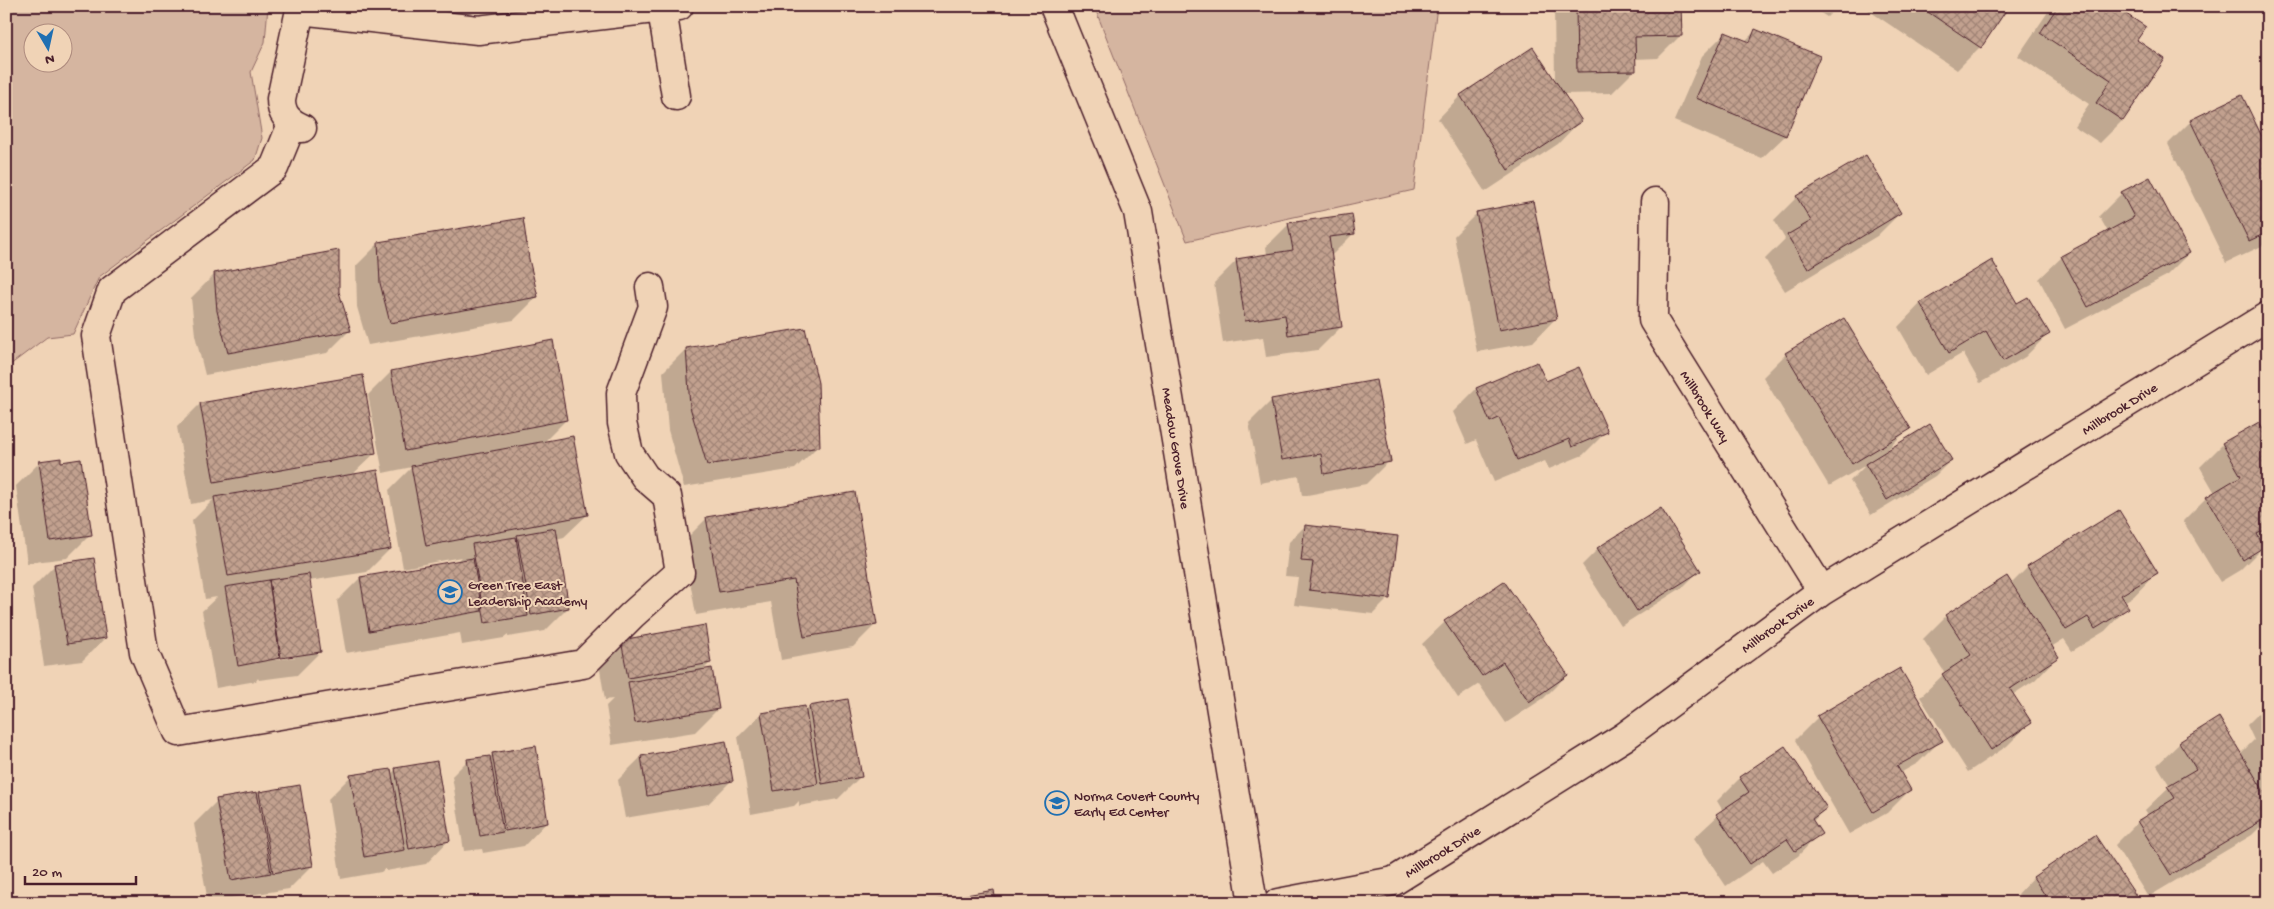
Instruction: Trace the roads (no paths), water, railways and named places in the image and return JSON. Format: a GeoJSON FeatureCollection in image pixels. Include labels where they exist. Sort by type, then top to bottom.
{"type":"FeatureCollection","features":[{"type":"Feature","properties":{"kind":"street","name":"Meadow Grove Drive"},"geometry":{"type":"LineString","coordinates":[[1054,6],[1138,212],[1253,903]]}},
{"type":"Feature","properties":{"kind":"street"},"geometry":{"type":"LineString","coordinates":[[651,297],[621,393],[622,423],[629,453],[645,477],[667,496],[680,572],[632,615],[583,664],[178,732],[144,652],[96,336],[112,290],[274,168],[297,126],[285,117],[281,108],[281,99],[300,10],[478,30],[671,8],[676,96]]}},
{"type":"Feature","properties":{"kind":"street","name":"Millbrook Way"},"geometry":{"type":"LineString","coordinates":[[1655,202],[1653,320],[1822,591]]}},
{"type":"Feature","properties":{"kind":"street","name":"Millbrook Drive"},"geometry":{"type":"LineString","coordinates":[[1278,903],[1394,881],[1624,737],[1822,591],[2268,316]]}},
{"type":"Feature","properties":{"kind":"place","name":"Green Tree East Leadership Academy"},"geometry":{"type":"Point","coordinates":[450,592]}},
{"type":"Feature","properties":{"kind":"place","name":"Norma Covert County Early Ed Center"},"geometry":{"type":"Point","coordinates":[1057,803]}}]}
